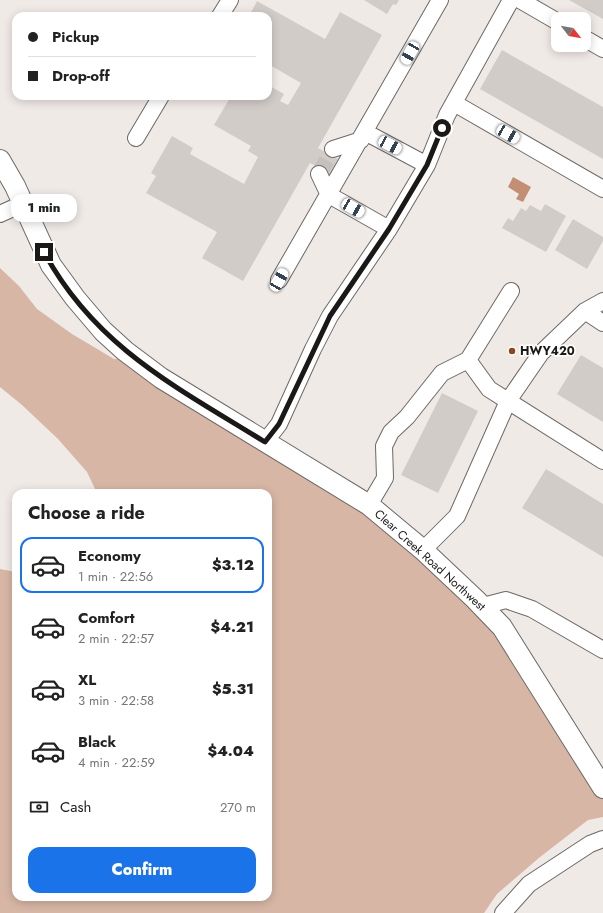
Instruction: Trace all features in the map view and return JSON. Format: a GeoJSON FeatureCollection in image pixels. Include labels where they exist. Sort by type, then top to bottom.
{"type":"FeatureCollection","features":[{"type":"Feature","properties":{"kind":"main road","name":"Clear Creek Road Northwest"},"geometry":{"type":"LineString","coordinates":[[0,160],[15,186],[51,265],[70,292],[103,331],[125,351],[162,378],[369,505],[423,550],[483,606],[502,627],[603,788]]}},
{"type":"Feature","properties":{"kind":"street"},"geometry":{"type":"LineString","coordinates":[[222,12],[230,0]]}},
{"type":"Feature","properties":{"kind":"street"},"geometry":{"type":"LineString","coordinates":[[279,280],[440,0]]}},
{"type":"Feature","properties":{"kind":"street"},"geometry":{"type":"LineString","coordinates":[[265,442],[279,424],[330,316],[389,229],[427,165],[447,115],[511,0]]}},
{"type":"Feature","properties":{"kind":"street"},"geometry":{"type":"LineString","coordinates":[[520,0],[551,18]]}},
{"type":"Feature","properties":{"kind":"street"},"geometry":{"type":"LineString","coordinates":[[591,42],[603,49]]}},
{"type":"Feature","properties":{"kind":"street"},"geometry":{"type":"LineString","coordinates":[[136,138],[159,100]]}},
{"type":"Feature","properties":{"kind":"street"},"geometry":{"type":"LineString","coordinates":[[454,103],[603,189]]}},
{"type":"Feature","properties":{"kind":"street"},"geometry":{"type":"LineString","coordinates":[[333,149],[363,136],[427,165]]}},
{"type":"Feature","properties":{"kind":"street"},"geometry":{"type":"LineString","coordinates":[[319,174],[329,194],[389,229]]}},
{"type":"Feature","properties":{"kind":"street"},"geometry":{"type":"LineString","coordinates":[[0,214],[22,204]]}},
{"type":"Feature","properties":{"kind":"street"},"geometry":{"type":"LineString","coordinates":[[369,505],[385,478],[384,446],[391,432],[407,417],[442,373],[468,360],[511,291]]}},
{"type":"Feature","properties":{"kind":"street"},"geometry":{"type":"LineString","coordinates":[[423,550],[457,516],[508,401],[541,353],[585,311],[603,301]]}},
{"type":"Feature","properties":{"kind":"street"},"geometry":{"type":"LineString","coordinates":[[585,311],[603,323]]}},
{"type":"Feature","properties":{"kind":"street"},"geometry":{"type":"LineString","coordinates":[[468,360],[489,389],[603,461]]}},
{"type":"Feature","properties":{"kind":"street"},"geometry":{"type":"LineString","coordinates":[[483,606],[506,600],[532,609],[603,650]]}},
{"type":"Feature","properties":{"kind":"street"},"geometry":{"type":"LineString","coordinates":[[503,913],[529,884],[590,844],[603,839]]}},
{"type":"Feature","properties":{"kind":"shaded area"},"geometry":{"type":"Polygon","coordinates":[[[513,177],[531,187],[523,202],[516,199],[519,194],[508,187],[513,177]]]}},
{"type":"Feature","properties":{"kind":"shaded area"},"geometry":{"type":"Polygon","coordinates":[[[0,268],[19,286],[37,309],[72,334],[114,359],[137,360],[369,505],[475,599],[603,788],[603,817],[588,820],[540,857],[497,894],[484,913],[0,913],[0,569],[12,571],[12,901],[272,901],[272,489],[95,489],[87,472],[58,439],[22,405],[0,387],[0,268]]]}},
{"type":"Feature","properties":{"kind":"building"},"geometry":{"type":"Polygon","coordinates":[[[364,0],[399,0],[396,5],[393,4],[387,14],[364,0]]]}},
{"type":"Feature","properties":{"kind":"building"},"geometry":{"type":"Polygon","coordinates":[[[569,0],[603,0],[603,19],[569,0]]]}},
{"type":"Feature","properties":{"kind":"building"},"geometry":{"type":"Polygon","coordinates":[[[257,1],[325,39],[340,12],[382,35],[318,148],[338,159],[330,174],[310,163],[243,281],[202,258],[217,232],[146,193],[156,176],[151,173],[172,136],[193,148],[190,154],[244,184],[258,157],[248,151],[251,146],[214,125],[229,100],[272,100],[272,87],[284,94],[280,101],[288,105],[301,83],[272,66],[272,12],[251,12],[257,1]]]}},
{"type":"Feature","properties":{"kind":"building"},"geometry":{"type":"Polygon","coordinates":[[[502,50],[603,107],[603,159],[480,89],[502,50]]]}},
{"type":"Feature","properties":{"kind":"building"},"geometry":{"type":"Polygon","coordinates":[[[545,204],[566,216],[546,252],[502,228],[508,218],[513,221],[521,208],[526,211],[530,205],[541,211],[545,204]]]}},
{"type":"Feature","properties":{"kind":"building"},"geometry":{"type":"Polygon","coordinates":[[[573,219],[603,237],[603,241],[587,269],[555,250],[573,219]]]}},
{"type":"Feature","properties":{"kind":"building"},"geometry":{"type":"Polygon","coordinates":[[[581,355],[603,368],[603,422],[557,394],[581,355]]]}},
{"type":"Feature","properties":{"kind":"building"},"geometry":{"type":"Polygon","coordinates":[[[442,393],[478,411],[438,493],[401,475],[442,393]]]}},
{"type":"Feature","properties":{"kind":"building"},"geometry":{"type":"Polygon","coordinates":[[[546,469],[603,504],[603,557],[522,508],[546,469]]]}},
{"type":"Feature","properties":{"kind":"tunnel"},"geometry":{"type":"LineString","coordinates":[[319,174],[333,149]]}},
{"type":"Feature","properties":{"kind":"place","name":"HWY420"},"geometry":{"type":"Point","coordinates":[512,351]}},
{"type":"Feature","properties":{"kind":"route"},"geometry":{"type":"LineString","coordinates":[[44,252],[51,265],[83,309],[103,331],[125,351],[162,378],[265,442],[279,424],[330,316],[389,229],[427,165],[442,128]]}}]}
